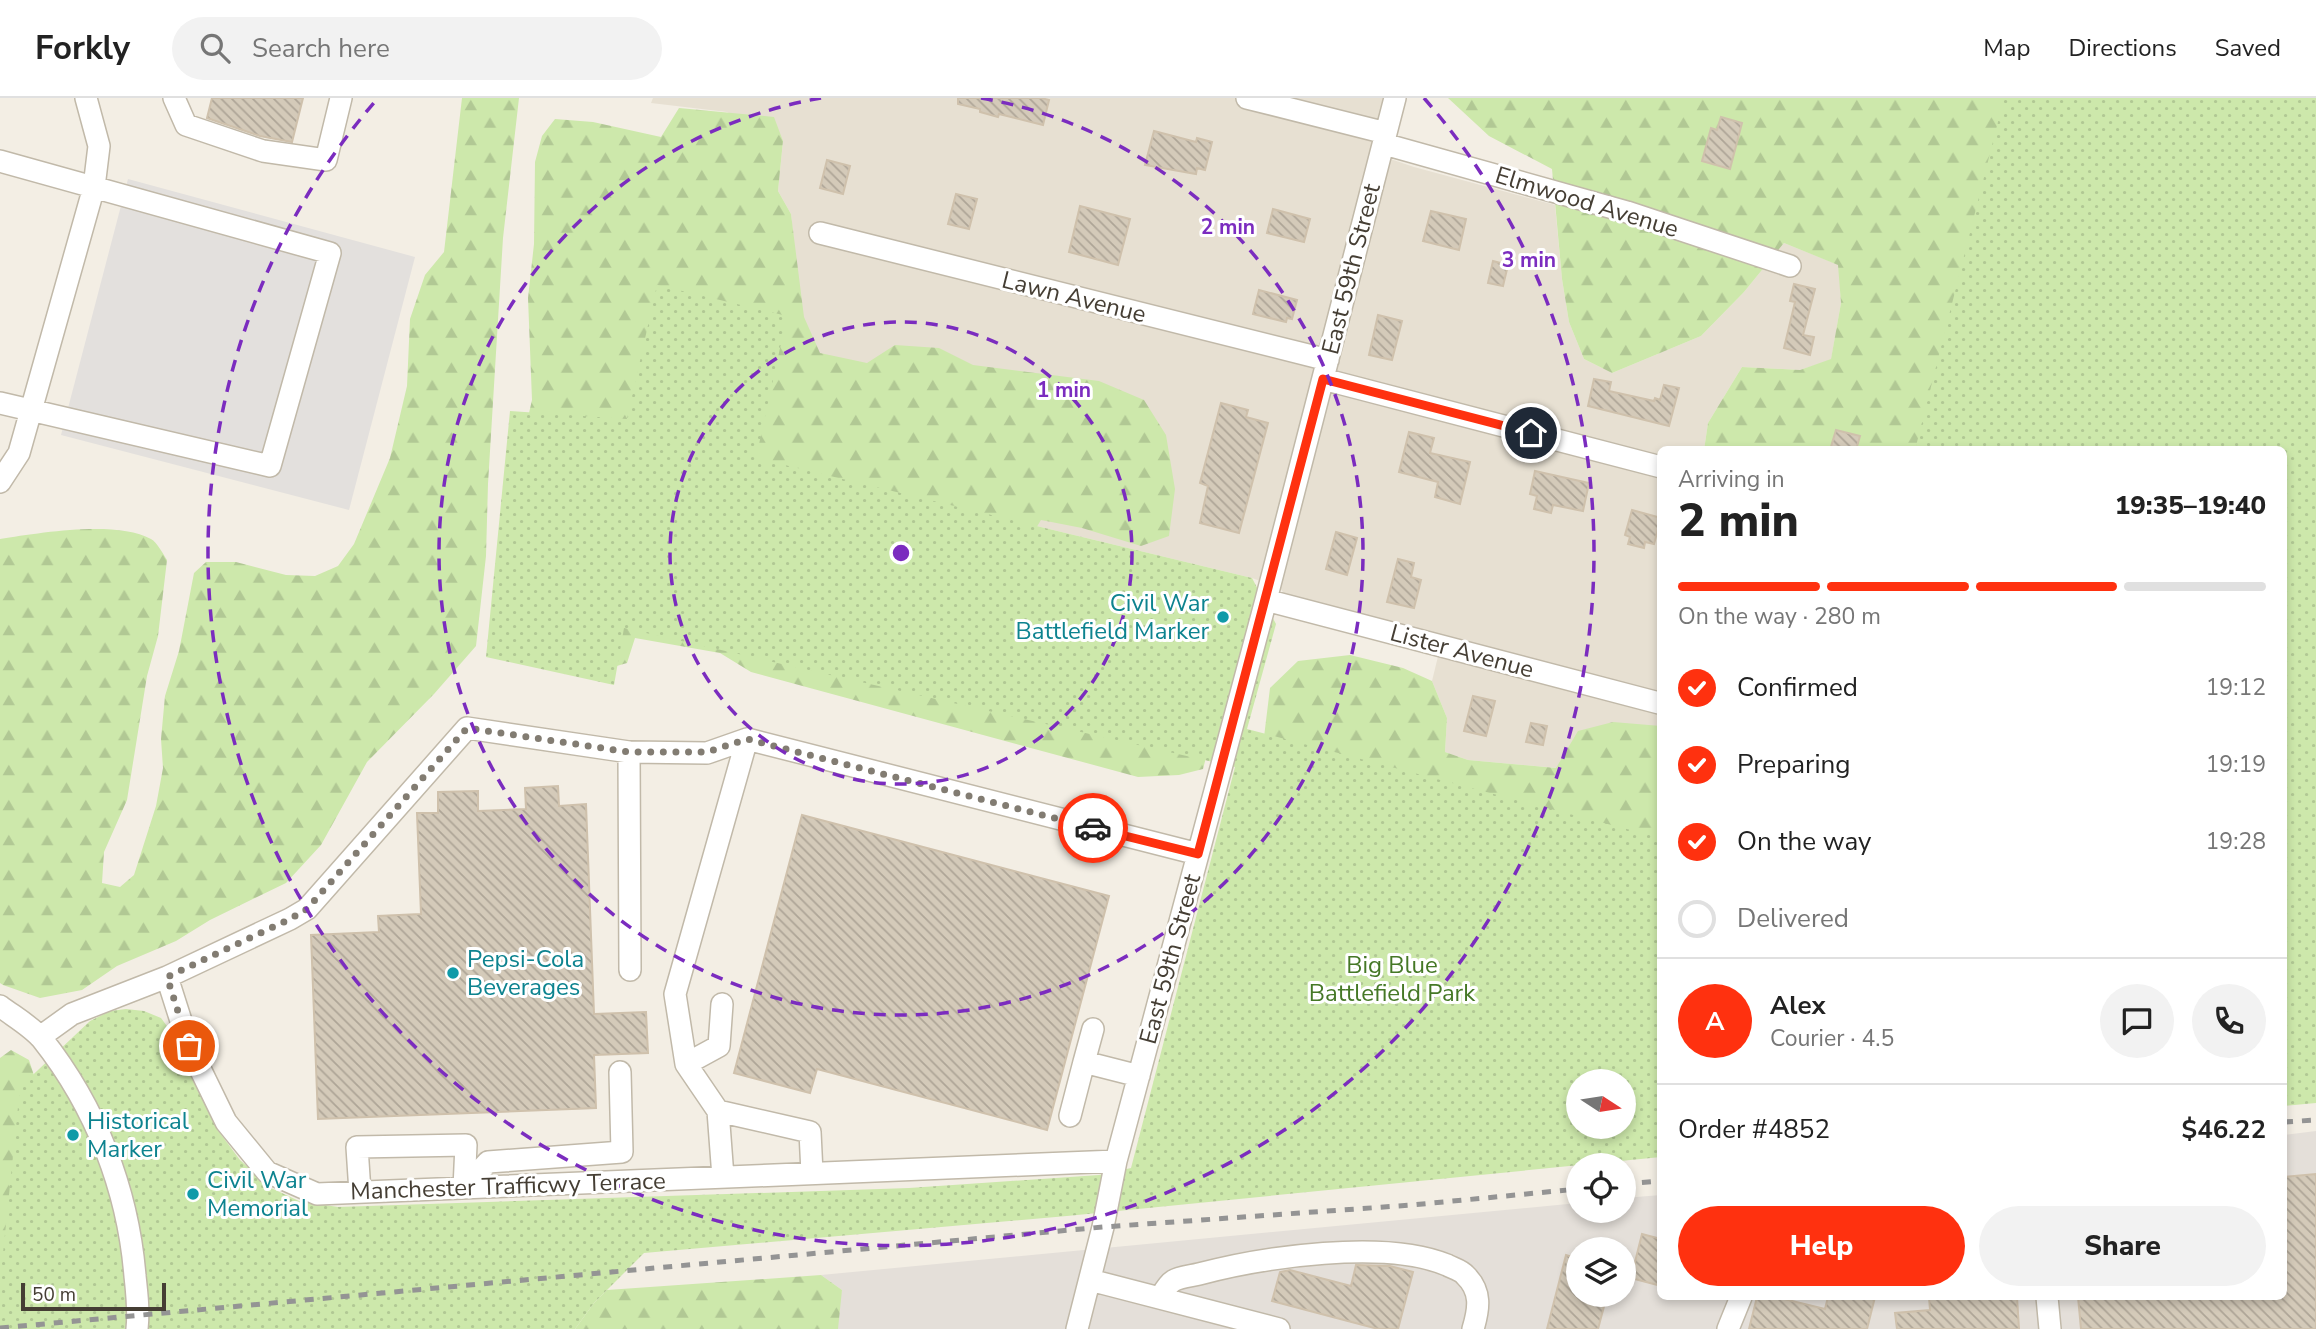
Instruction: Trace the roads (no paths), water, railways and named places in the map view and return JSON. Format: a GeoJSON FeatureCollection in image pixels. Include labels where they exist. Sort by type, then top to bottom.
{"type":"FeatureCollection","features":[{"type":"Feature","properties":{"kind":"street"},"geometry":{"type":"LineString","coordinates":[[0,482],[19,453],[94,187],[99,146],[86,98]]}},
{"type":"Feature","properties":{"kind":"street"},"geometry":{"type":"LineString","coordinates":[[174,98],[186,125],[263,151],[326,160],[341,98]]}},
{"type":"Feature","properties":{"kind":"street","name":"Elmwood Avenue"},"geometry":{"type":"LineString","coordinates":[[1247,98],[1627,212],[1790,266]]}},
{"type":"Feature","properties":{"kind":"street","name":"East 59th Street"},"geometry":{"type":"LineString","coordinates":[[1077,1329],[1116,1161],[1266,600],[1395,98]]}},
{"type":"Feature","properties":{"kind":"street"},"geometry":{"type":"LineString","coordinates":[[0,161],[330,253],[270,466],[0,403]]}},
{"type":"Feature","properties":{"kind":"street","name":"Lawn Avenue"},"geometry":{"type":"LineString","coordinates":[[820,233],[1325,370],[1657,466]]}},
{"type":"Feature","properties":{"kind":"street","name":"Lister Avenue"},"geometry":{"type":"LineString","coordinates":[[1266,600],[1657,702]]}},
{"type":"Feature","properties":{"kind":"street"},"geometry":{"type":"LineString","coordinates":[[40,1037],[72,1014],[167,977],[307,909],[467,728],[629,752],[707,752],[747,739],[1198,854]]}},
{"type":"Feature","properties":{"kind":"street"},"geometry":{"type":"LineString","coordinates":[[723,1177],[718,1111],[686,1064],[675,994],[747,739]]}},
{"type":"Feature","properties":{"kind":"street"},"geometry":{"type":"LineString","coordinates":[[629,752],[630,970]]}},
{"type":"Feature","properties":{"kind":"street","name":"Manchester Trafficwy Terrace"},"geometry":{"type":"LineString","coordinates":[[167,977],[189,1046],[226,1122],[267,1172],[317,1194],[1116,1161]]}},
{"type":"Feature","properties":{"kind":"street"},"geometry":{"type":"LineString","coordinates":[[686,1064],[719,1046],[722,1004]]}},
{"type":"Feature","properties":{"kind":"street"},"geometry":{"type":"LineString","coordinates":[[0,1006],[40,1037],[94,1121],[109,1156],[129,1225],[139,1314],[137,1329]]}},
{"type":"Feature","properties":{"kind":"street"},"geometry":{"type":"LineString","coordinates":[[1070,1116],[1093,1029]]}},
{"type":"Feature","properties":{"kind":"street"},"geometry":{"type":"LineString","coordinates":[[1084,1062],[1139,1076]]}},
{"type":"Feature","properties":{"kind":"street"},"geometry":{"type":"LineString","coordinates":[[464,1188],[488,1162],[622,1152],[620,1072]]}},
{"type":"Feature","properties":{"kind":"street"},"geometry":{"type":"LineString","coordinates":[[718,1111],[810,1132],[812,1172]]}},
{"type":"Feature","properties":{"kind":"street"},"geometry":{"type":"LineString","coordinates":[[360,1192],[357,1147],[467,1145],[464,1188]]}},
{"type":"Feature","properties":{"kind":"street"},"geometry":{"type":"LineString","coordinates":[[1160,1298],[1172,1281],[1215,1270],[1267,1261],[1356,1252],[1401,1253],[1431,1259],[1464,1273],[1478,1294],[1478,1312],[1473,1329]]}},
{"type":"Feature","properties":{"kind":"street"},"geometry":{"type":"LineString","coordinates":[[1090,1280],[1279,1329]]}},
{"type":"Feature","properties":{"kind":"street"},"geometry":{"type":"LineString","coordinates":[[1728,1329],[1740,1300]]}},
{"type":"Feature","properties":{"kind":"street"},"geometry":{"type":"LineString","coordinates":[[2047,1300],[2050,1329]]}},
{"type":"Feature","properties":{"kind":"railway"},"geometry":{"type":"LineString","coordinates":[[2287,1122],[2316,1120]]}},
{"type":"Feature","properties":{"kind":"railway"},"geometry":{"type":"LineString","coordinates":[[1636,1183],[1657,1181]]}},
{"type":"Feature","properties":{"kind":"railway"},"geometry":{"type":"LineString","coordinates":[[0,1328],[1103,1227],[1412,1205],[1566,1190]]}},
{"type":"Feature","properties":{"kind":"place","name":"Civil War Battlefield Marker"},"geometry":{"type":"Point","coordinates":[1223,617]}},
{"type":"Feature","properties":{"kind":"place","name":"Pepsi-Cola Beverages"},"geometry":{"type":"Point","coordinates":[453,973]}},
{"type":"Feature","properties":{"kind":"place","name":"Historical Marker"},"geometry":{"type":"Point","coordinates":[73,1135]}},
{"type":"Feature","properties":{"kind":"place","name":"Civil War Memorial"},"geometry":{"type":"Point","coordinates":[193,1194]}},
{"type":"Feature","properties":{"kind":"park label","name":"Big Blue Battlefield Park"},"geometry":{"type":"Point","coordinates":[1392,979]}}]}
